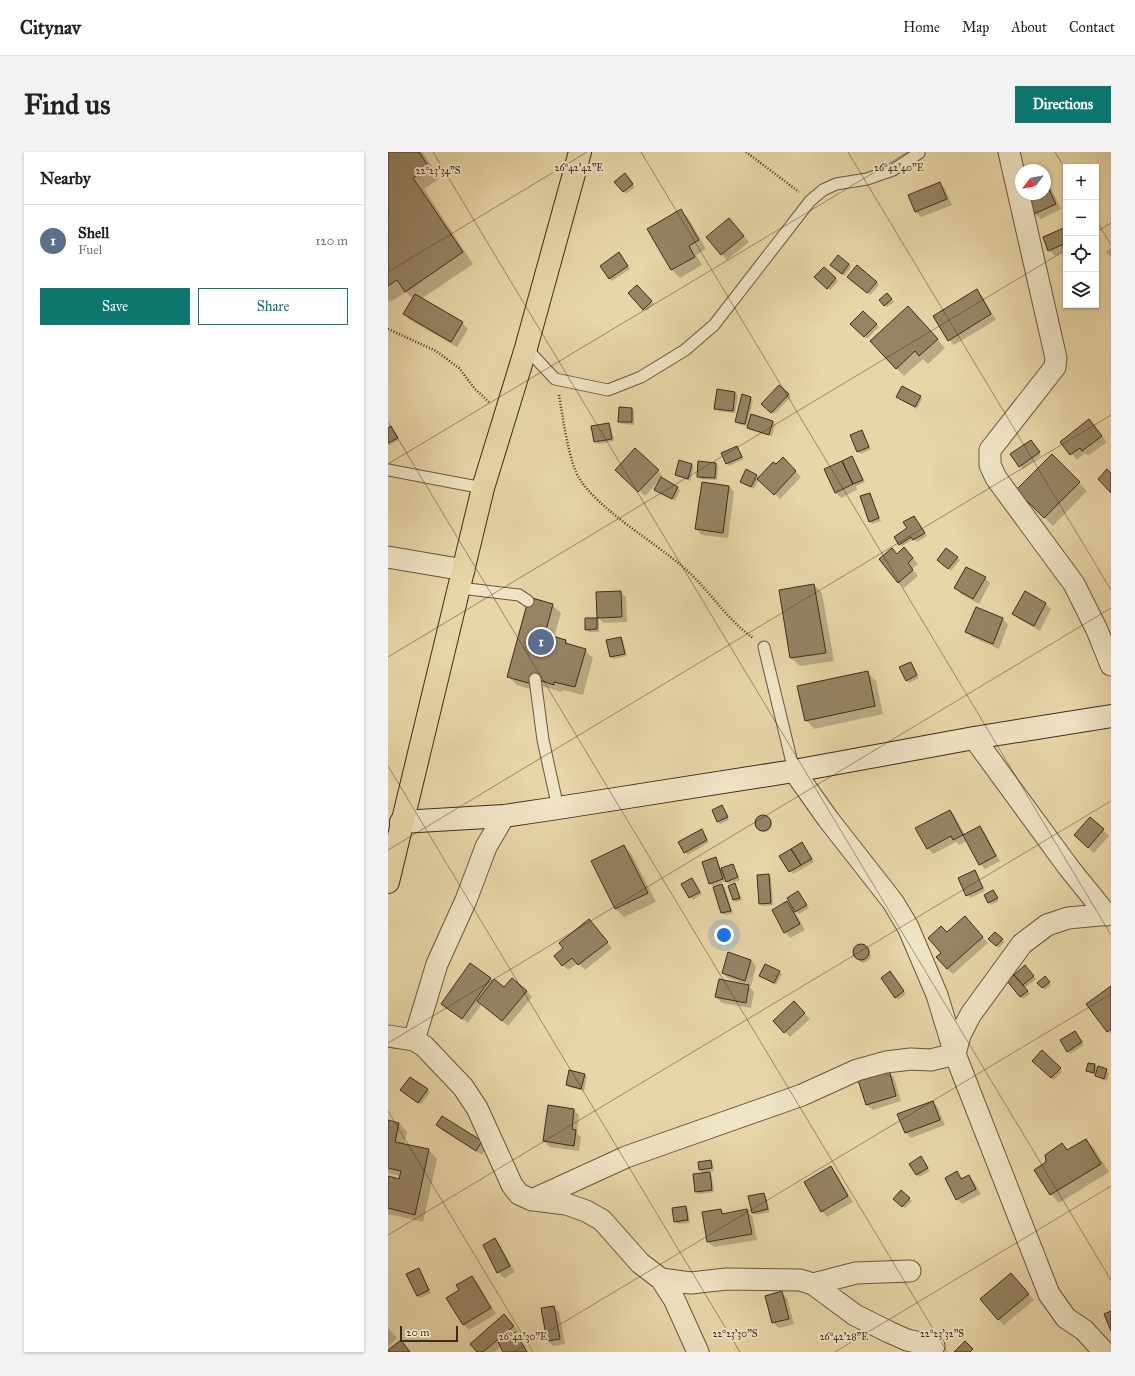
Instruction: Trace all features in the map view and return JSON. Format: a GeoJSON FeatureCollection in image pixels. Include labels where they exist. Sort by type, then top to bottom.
{"type":"FeatureCollection","features":[{"type":"Feature","properties":{"kind":"main road"},"geometry":{"type":"LineString","coordinates":[[388,882],[401,822],[462,579],[483,488],[526,348],[580,152]]}},
{"type":"Feature","properties":{"kind":"street"},"geometry":{"type":"LineString","coordinates":[[1008,152],[1056,358],[1055,367],[990,450],[990,465],[996,478],[1074,584],[1097,630],[1111,666]]}},
{"type":"Feature","properties":{"kind":"street"},"geometry":{"type":"LineString","coordinates":[[388,557],[462,579]]}},
{"type":"Feature","properties":{"kind":"street"},"geometry":{"type":"LineString","coordinates":[[401,822],[504,816],[558,808],[794,771],[974,738],[1111,716]]}},
{"type":"Feature","properties":{"kind":"street"},"geometry":{"type":"LineString","coordinates":[[974,738],[1069,868],[1109,915]]}},
{"type":"Feature","properties":{"kind":"street"},"geometry":{"type":"LineString","coordinates":[[794,771],[828,819],[893,902],[908,927],[937,995],[955,1054],[1049,1294],[1066,1318],[1084,1330],[1104,1352]]}},
{"type":"Feature","properties":{"kind":"street"},"geometry":{"type":"LineString","coordinates":[[414,1040],[437,964],[466,900],[486,847],[504,816]]}},
{"type":"Feature","properties":{"kind":"street"},"geometry":{"type":"LineString","coordinates":[[955,1054],[960,1035],[971,1014],[1022,944],[1047,925],[1082,916],[1109,915]]}},
{"type":"Feature","properties":{"kind":"street"},"geometry":{"type":"LineString","coordinates":[[388,1036],[414,1040],[424,1046],[471,1098],[512,1185],[519,1194],[532,1200],[566,1204],[586,1211],[602,1220],[640,1263],[661,1279],[674,1299],[698,1352]]}},
{"type":"Feature","properties":{"kind":"street"},"geometry":{"type":"LineString","coordinates":[[532,1200],[626,1157],[814,1091],[857,1070],[886,1062],[911,1059],[931,1060],[955,1054]]}},
{"type":"Feature","properties":{"kind":"street"},"geometry":{"type":"LineString","coordinates":[[813,1284],[856,1273],[910,1271]]}},
{"type":"Feature","properties":{"kind":"street"},"geometry":{"type":"LineString","coordinates":[[661,1279],[690,1283],[726,1279],[800,1280],[813,1284],[855,1315],[908,1340],[934,1346]]}},
{"type":"Feature","properties":{"kind":"lane"},"geometry":{"type":"LineString","coordinates":[[526,348],[555,378],[608,390],[641,377],[685,350],[719,319],[810,201],[823,190],[836,184],[867,179],[893,170],[919,154]]}},
{"type":"Feature","properties":{"kind":"lane"},"geometry":{"type":"LineString","coordinates":[[388,470],[483,488]]}},
{"type":"Feature","properties":{"kind":"lane"},"geometry":{"type":"LineString","coordinates":[[462,579],[519,595],[528,601]]}},
{"type":"Feature","properties":{"kind":"lane"},"geometry":{"type":"LineString","coordinates":[[764,647],[794,771]]}},
{"type":"Feature","properties":{"kind":"lane"},"geometry":{"type":"LineString","coordinates":[[536,679],[543,740],[558,808]]}},
{"type":"Feature","properties":{"kind":"path"},"geometry":{"type":"LineString","coordinates":[[746,152],[810,201]]}},
{"type":"Feature","properties":{"kind":"path"},"geometry":{"type":"LineString","coordinates":[[388,329],[436,351],[459,368],[475,389],[505,418]]}},
{"type":"Feature","properties":{"kind":"path"},"geometry":{"type":"LineString","coordinates":[[555,378],[571,454],[578,477],[592,495],[684,567],[740,629],[764,647]]}},
{"type":"Feature","properties":{"kind":"building"},"geometry":{"type":"Polygon","coordinates":[[[388,152],[419,152],[429,167],[413,178],[463,252],[405,292],[397,280],[388,286],[388,152]]]}},
{"type":"Feature","properties":{"kind":"building"},"geometry":{"type":"Polygon","coordinates":[[[625,173],[633,184],[623,192],[614,182],[625,173]]]}},
{"type":"Feature","properties":{"kind":"building"},"geometry":{"type":"Polygon","coordinates":[[[940,182],[947,199],[915,212],[908,195],[940,182]]]}},
{"type":"Feature","properties":{"kind":"building"},"geometry":{"type":"Polygon","coordinates":[[[1051,194],[1056,204],[1034,214],[1028,200],[1051,200],[1051,194]]]}},
{"type":"Feature","properties":{"kind":"building"},"geometry":{"type":"Polygon","coordinates":[[[681,209],[699,240],[689,246],[695,257],[671,270],[647,229],[681,209]]]}},
{"type":"Feature","properties":{"kind":"building"},"geometry":{"type":"Polygon","coordinates":[[[729,218],[744,236],[721,255],[706,237],[729,218]]]}},
{"type":"Feature","properties":{"kind":"building"},"geometry":{"type":"Polygon","coordinates":[[[1063,228],[1063,244],[1048,251],[1043,237],[1063,228]]]}},
{"type":"Feature","properties":{"kind":"building"},"geometry":{"type":"Polygon","coordinates":[[[619,252],[628,266],[609,279],[600,266],[619,252]]]}},
{"type":"Feature","properties":{"kind":"building"},"geometry":{"type":"Polygon","coordinates":[[[838,255],[849,264],[842,274],[830,265],[838,255]]]}},
{"type":"Feature","properties":{"kind":"building"},"geometry":{"type":"Polygon","coordinates":[[[857,265],[877,282],[867,293],[847,277],[857,265]]]}},
{"type":"Feature","properties":{"kind":"building"},"geometry":{"type":"Polygon","coordinates":[[[824,267],[836,278],[827,289],[814,277],[824,267]]]}},
{"type":"Feature","properties":{"kind":"building"},"geometry":{"type":"Polygon","coordinates":[[[637,285],[652,301],[643,310],[628,293],[637,285]]]}},
{"type":"Feature","properties":{"kind":"building"},"geometry":{"type":"Polygon","coordinates":[[[977,289],[991,314],[948,341],[933,316],[977,289]]]}},
{"type":"Feature","properties":{"kind":"building"},"geometry":{"type":"Polygon","coordinates":[[[887,293],[892,299],[884,306],[879,300],[887,293]]]}},
{"type":"Feature","properties":{"kind":"building"},"geometry":{"type":"Polygon","coordinates":[[[415,294],[463,322],[451,342],[403,314],[415,294]]]}},
{"type":"Feature","properties":{"kind":"building"},"geometry":{"type":"Polygon","coordinates":[[[908,306],[938,339],[919,356],[915,351],[896,369],[870,341],[908,306]]]}},
{"type":"Feature","properties":{"kind":"building"},"geometry":{"type":"Polygon","coordinates":[[[863,311],[877,324],[864,337],[850,324],[863,311]]]}},
{"type":"Feature","properties":{"kind":"building"},"geometry":{"type":"Polygon","coordinates":[[[779,385],[789,394],[771,413],[761,404],[779,385]]]}},
{"type":"Feature","properties":{"kind":"building"},"geometry":{"type":"Polygon","coordinates":[[[902,386],[921,396],[915,407],[896,397],[902,386]]]}},
{"type":"Feature","properties":{"kind":"building"},"geometry":{"type":"Polygon","coordinates":[[[717,389],[735,392],[733,411],[714,409],[717,389]]]}},
{"type":"Feature","properties":{"kind":"building"},"geometry":{"type":"Polygon","coordinates":[[[742,394],[751,397],[745,424],[735,422],[742,394]]]}},
{"type":"Feature","properties":{"kind":"building"},"geometry":{"type":"Polygon","coordinates":[[[619,407],[632,408],[632,422],[618,422],[619,407]]]}},
{"type":"Feature","properties":{"kind":"building"},"geometry":{"type":"Polygon","coordinates":[[[751,414],[773,421],[769,435],[747,428],[751,414]]]}},
{"type":"Feature","properties":{"kind":"building"},"geometry":{"type":"Polygon","coordinates":[[[1089,419],[1102,436],[1082,451],[1080,448],[1070,455],[1060,442],[1089,419]]]}},
{"type":"Feature","properties":{"kind":"building"},"geometry":{"type":"Polygon","coordinates":[[[609,423],[612,439],[594,442],[591,426],[609,423]]]}},
{"type":"Feature","properties":{"kind":"building"},"geometry":{"type":"Polygon","coordinates":[[[391,426],[398,438],[388,443],[388,428],[391,426]]]}},
{"type":"Feature","properties":{"kind":"building"},"geometry":{"type":"Polygon","coordinates":[[[862,430],[869,447],[857,452],[850,435],[862,430]]]}},
{"type":"Feature","properties":{"kind":"building"},"geometry":{"type":"Polygon","coordinates":[[[1031,440],[1040,452],[1019,467],[1010,454],[1031,440]]]}},
{"type":"Feature","properties":{"kind":"building"},"geometry":{"type":"Polygon","coordinates":[[[737,446],[742,457],[726,464],[721,453],[737,446]]]}},
{"type":"Feature","properties":{"kind":"building"},"geometry":{"type":"Polygon","coordinates":[[[635,448],[659,470],[638,492],[615,470],[635,448]]]}},
{"type":"Feature","properties":{"kind":"building"},"geometry":{"type":"Polygon","coordinates":[[[1052,454],[1080,482],[1044,518],[1016,490],[1052,454]]]}},
{"type":"Feature","properties":{"kind":"building"},"geometry":{"type":"Polygon","coordinates":[[[852,456],[863,480],[853,484],[842,461],[852,456]]]}},
{"type":"Feature","properties":{"kind":"building"},"geometry":{"type":"Polygon","coordinates":[[[783,457],[796,471],[774,495],[757,479],[773,462],[776,464],[783,457]]]}},
{"type":"Feature","properties":{"kind":"building"},"geometry":{"type":"Polygon","coordinates":[[[679,460],[692,464],[688,479],[675,475],[679,460]]]}},
{"type":"Feature","properties":{"kind":"building"},"geometry":{"type":"Polygon","coordinates":[[[698,461],[716,463],[715,478],[697,477],[698,461]]]}},
{"type":"Feature","properties":{"kind":"building"},"geometry":{"type":"Polygon","coordinates":[[[842,461],[853,484],[835,493],[824,469],[842,461]]]}},
{"type":"Feature","properties":{"kind":"building"},"geometry":{"type":"Polygon","coordinates":[[[746,469],[757,475],[751,487],[740,482],[746,469]]]}},
{"type":"Feature","properties":{"kind":"building"},"geometry":{"type":"Polygon","coordinates":[[[1107,469],[1111,473],[1111,493],[1098,479],[1107,469]]]}},
{"type":"Feature","properties":{"kind":"building"},"geometry":{"type":"Polygon","coordinates":[[[661,477],[678,487],[672,499],[654,490],[661,477]]]}},
{"type":"Feature","properties":{"kind":"building"},"geometry":{"type":"Polygon","coordinates":[[[702,482],[729,486],[723,533],[695,529],[702,482]]]}},
{"type":"Feature","properties":{"kind":"building"},"geometry":{"type":"Polygon","coordinates":[[[870,493],[879,518],[869,522],[860,496],[870,493]]]}},
{"type":"Feature","properties":{"kind":"building"},"geometry":{"type":"Polygon","coordinates":[[[914,516],[925,533],[913,540],[911,537],[899,545],[894,537],[907,528],[903,522],[914,516]]]}},
{"type":"Feature","properties":{"kind":"building"},"geometry":{"type":"Polygon","coordinates":[[[904,547],[913,558],[908,563],[913,570],[898,583],[879,559],[892,548],[897,554],[904,547]]]}},
{"type":"Feature","properties":{"kind":"building"},"geometry":{"type":"Polygon","coordinates":[[[946,548],[958,557],[948,569],[937,560],[946,548]]]}},
{"type":"Feature","properties":{"kind":"building"},"geometry":{"type":"Polygon","coordinates":[[[966,567],[986,577],[973,599],[954,588],[966,567]]]}},
{"type":"Feature","properties":{"kind":"building"},"geometry":{"type":"Polygon","coordinates":[[[814,584],[826,653],[790,658],[779,590],[814,584]]]}},
{"type":"Feature","properties":{"kind":"building"},"geometry":{"type":"Polygon","coordinates":[[[621,591],[622,617],[597,618],[596,592],[621,591]]]}},
{"type":"Feature","properties":{"kind":"building"},"geometry":{"type":"Polygon","coordinates":[[[1025,591],[1046,603],[1034,626],[1012,614],[1025,591]]]}},
{"type":"Feature","properties":{"kind":"building"},"geometry":{"type":"Polygon","coordinates":[[[529,597],[553,604],[545,634],[566,640],[565,643],[586,649],[575,687],[554,682],[554,685],[533,678],[532,684],[507,677],[529,597]]]}},
{"type":"Feature","properties":{"kind":"building"},"geometry":{"type":"Polygon","coordinates":[[[976,607],[1003,618],[993,644],[965,632],[976,607]]]}},
{"type":"Feature","properties":{"kind":"building"},"geometry":{"type":"Polygon","coordinates":[[[585,618],[597,618],[597,629],[585,630],[585,618]]]}},
{"type":"Feature","properties":{"kind":"building"},"geometry":{"type":"Polygon","coordinates":[[[621,637],[625,654],[610,657],[606,640],[621,637]]]}},
{"type":"Feature","properties":{"kind":"building"},"geometry":{"type":"Polygon","coordinates":[[[911,662],[917,675],[906,681],[899,667],[911,662]]]}},
{"type":"Feature","properties":{"kind":"building"},"geometry":{"type":"Polygon","coordinates":[[[868,671],[875,706],[805,721],[797,686],[868,671]]]}},
{"type":"Feature","properties":{"kind":"building"},"geometry":{"type":"Polygon","coordinates":[[[722,805],[728,817],[717,822],[712,810],[722,805]]]}},
{"type":"Feature","properties":{"kind":"building"},"geometry":{"type":"Polygon","coordinates":[[[950,810],[963,835],[953,840],[951,836],[927,849],[915,828],[950,810]]]}},
{"type":"Feature","properties":{"kind":"building"},"geometry":{"type":"Polygon","coordinates":[[[760,815],[766,815],[771,820],[769,829],[766,831],[760,831],[755,826],[755,820],[760,815]]]}},
{"type":"Feature","properties":{"kind":"building"},"geometry":{"type":"Polygon","coordinates":[[[1090,817],[1104,829],[1088,848],[1074,835],[1090,817]]]}},
{"type":"Feature","properties":{"kind":"building"},"geometry":{"type":"Polygon","coordinates":[[[980,826],[996,856],[979,865],[963,835],[980,826]]]}},
{"type":"Feature","properties":{"kind":"building"},"geometry":{"type":"Polygon","coordinates":[[[702,829],[707,840],[684,853],[678,842],[702,829]]]}},
{"type":"Feature","properties":{"kind":"building"},"geometry":{"type":"Polygon","coordinates":[[[802,842],[812,859],[801,865],[791,849],[802,842]]]}},
{"type":"Feature","properties":{"kind":"building"},"geometry":{"type":"Polygon","coordinates":[[[624,845],[648,893],[615,909],[591,861],[624,845]]]}},
{"type":"Feature","properties":{"kind":"building"},"geometry":{"type":"Polygon","coordinates":[[[791,849],[801,865],[789,872],[779,856],[791,849]]]}},
{"type":"Feature","properties":{"kind":"building"},"geometry":{"type":"Polygon","coordinates":[[[716,857],[723,879],[709,884],[702,862],[716,857]]]}},
{"type":"Feature","properties":{"kind":"building"},"geometry":{"type":"Polygon","coordinates":[[[733,864],[738,877],[726,882],[721,868],[733,864]]]}},
{"type":"Feature","properties":{"kind":"building"},"geometry":{"type":"Polygon","coordinates":[[[975,870],[983,888],[966,896],[958,878],[975,870]]]}},
{"type":"Feature","properties":{"kind":"building"},"geometry":{"type":"Polygon","coordinates":[[[769,874],[771,903],[759,904],[757,875],[769,874]]]}},
{"type":"Feature","properties":{"kind":"building"},"geometry":{"type":"Polygon","coordinates":[[[692,878],[700,892],[689,898],[681,884],[692,878]]]}},
{"type":"Feature","properties":{"kind":"building"},"geometry":{"type":"Polygon","coordinates":[[[735,883],[740,898],[733,900],[728,886],[735,883]]]}},
{"type":"Feature","properties":{"kind":"building"},"geometry":{"type":"Polygon","coordinates":[[[722,884],[731,911],[721,913],[713,887],[722,884]]]}},
{"type":"Feature","properties":{"kind":"building"},"geometry":{"type":"Polygon","coordinates":[[[993,890],[998,898],[988,903],[984,895],[993,890]]]}},
{"type":"Feature","properties":{"kind":"building"},"geometry":{"type":"Polygon","coordinates":[[[798,891],[807,905],[795,912],[787,898],[798,891]]]}},
{"type":"Feature","properties":{"kind":"building"},"geometry":{"type":"Polygon","coordinates":[[[787,901],[800,924],[784,933],[772,910],[787,901]]]}},
{"type":"Feature","properties":{"kind":"building"},"geometry":{"type":"Polygon","coordinates":[[[965,916],[983,937],[947,969],[936,957],[941,953],[928,938],[941,926],[947,932],[965,916]]]}},
{"type":"Feature","properties":{"kind":"building"},"geometry":{"type":"Polygon","coordinates":[[[589,919],[608,942],[578,965],[572,958],[562,966],[554,956],[563,948],[559,943],[589,919]]]}},
{"type":"Feature","properties":{"kind":"building"},"geometry":{"type":"Polygon","coordinates":[[[995,932],[1003,939],[996,946],[988,939],[995,932]]]}},
{"type":"Feature","properties":{"kind":"building"},"geometry":{"type":"Polygon","coordinates":[[[858,944],[864,944],[869,949],[867,958],[864,960],[858,960],[853,955],[853,949],[858,944]]]}},
{"type":"Feature","properties":{"kind":"building"},"geometry":{"type":"Polygon","coordinates":[[[728,952],[751,960],[745,981],[722,973],[728,952]]]}},
{"type":"Feature","properties":{"kind":"building"},"geometry":{"type":"Polygon","coordinates":[[[470,963],[491,978],[462,1019],[441,1004],[470,963]]]}},
{"type":"Feature","properties":{"kind":"building"},"geometry":{"type":"Polygon","coordinates":[[[765,964],[780,971],[774,983],[759,976],[765,964]]]}},
{"type":"Feature","properties":{"kind":"building"},"geometry":{"type":"Polygon","coordinates":[[[1025,965],[1034,976],[1023,985],[1014,975],[1025,965]]]}},
{"type":"Feature","properties":{"kind":"building"},"geometry":{"type":"Polygon","coordinates":[[[890,971],[904,991],[895,998],[881,978],[890,971]]]}},
{"type":"Feature","properties":{"kind":"building"},"geometry":{"type":"Polygon","coordinates":[[[1014,975],[1028,991],[1020,997],[1007,981],[1014,975]]]}},
{"type":"Feature","properties":{"kind":"building"},"geometry":{"type":"Polygon","coordinates":[[[1045,976],[1050,982],[1042,988],[1037,983],[1045,976]]]}},
{"type":"Feature","properties":{"kind":"building"},"geometry":{"type":"Polygon","coordinates":[[[512,978],[527,991],[502,1021],[477,1001],[494,979],[504,987],[512,978]]]}},
{"type":"Feature","properties":{"kind":"building"},"geometry":{"type":"Polygon","coordinates":[[[719,979],[749,985],[746,1003],[715,997],[719,979]]]}},
{"type":"Feature","properties":{"kind":"building"},"geometry":{"type":"Polygon","coordinates":[[[1111,986],[1111,1029],[1107,1032],[1086,1004],[1111,986]]]}},
{"type":"Feature","properties":{"kind":"building"},"geometry":{"type":"Polygon","coordinates":[[[794,1001],[805,1013],[784,1033],[773,1021],[794,1001]]]}},
{"type":"Feature","properties":{"kind":"building"},"geometry":{"type":"Polygon","coordinates":[[[1075,1031],[1082,1042],[1067,1052],[1060,1040],[1075,1031]]]}},
{"type":"Feature","properties":{"kind":"building"},"geometry":{"type":"Polygon","coordinates":[[[1042,1050],[1061,1068],[1051,1078],[1032,1061],[1042,1050]]]}},
{"type":"Feature","properties":{"kind":"building"},"geometry":{"type":"Polygon","coordinates":[[[1088,1063],[1095,1064],[1094,1073],[1086,1071],[1088,1063]]]}},
{"type":"Feature","properties":{"kind":"building"},"geometry":{"type":"Polygon","coordinates":[[[1098,1066],[1107,1069],[1104,1079],[1095,1076],[1098,1066]]]}},
{"type":"Feature","properties":{"kind":"building"},"geometry":{"type":"Polygon","coordinates":[[[569,1070],[585,1074],[581,1089],[566,1085],[569,1070]]]}},
{"type":"Feature","properties":{"kind":"building"},"geometry":{"type":"Polygon","coordinates":[[[889,1070],[896,1096],[866,1105],[858,1080],[889,1070]]]}},
{"type":"Feature","properties":{"kind":"building"},"geometry":{"type":"Polygon","coordinates":[[[410,1077],[428,1089],[418,1103],[400,1090],[410,1077]]]}},
{"type":"Feature","properties":{"kind":"building"},"geometry":{"type":"Polygon","coordinates":[[[933,1101],[940,1120],[905,1133],[897,1114],[933,1101]]]}},
{"type":"Feature","properties":{"kind":"building"},"geometry":{"type":"Polygon","coordinates":[[[548,1105],[574,1109],[572,1129],[576,1130],[574,1146],[543,1141],[548,1105]]]}},
{"type":"Feature","properties":{"kind":"building"},"geometry":{"type":"Polygon","coordinates":[[[442,1116],[482,1141],[476,1151],[436,1125],[442,1116]]]}},
{"type":"Feature","properties":{"kind":"building"},"geometry":{"type":"Polygon","coordinates":[[[388,1120],[399,1123],[395,1142],[429,1149],[415,1215],[388,1208],[388,1176],[399,1179],[401,1171],[388,1168],[388,1120]]]}},
{"type":"Feature","properties":{"kind":"building"},"geometry":{"type":"Polygon","coordinates":[[[1086,1139],[1101,1164],[1050,1195],[1034,1170],[1046,1162],[1045,1155],[1062,1143],[1067,1150],[1086,1139]]]}},
{"type":"Feature","properties":{"kind":"building"},"geometry":{"type":"Polygon","coordinates":[[[921,1156],[928,1168],[916,1175],[909,1164],[921,1156]]]}},
{"type":"Feature","properties":{"kind":"building"},"geometry":{"type":"Polygon","coordinates":[[[711,1160],[712,1168],[699,1170],[698,1162],[711,1160]]]}},
{"type":"Feature","properties":{"kind":"building"},"geometry":{"type":"Polygon","coordinates":[[[831,1166],[848,1196],[821,1212],[804,1182],[831,1166]]]}},
{"type":"Feature","properties":{"kind":"building"},"geometry":{"type":"Polygon","coordinates":[[[957,1171],[961,1179],[969,1175],[976,1189],[956,1200],[945,1178],[957,1171]]]}},
{"type":"Feature","properties":{"kind":"building"},"geometry":{"type":"Polygon","coordinates":[[[710,1172],[712,1190],[695,1192],[693,1174],[710,1172]]]}},
{"type":"Feature","properties":{"kind":"building"},"geometry":{"type":"Polygon","coordinates":[[[901,1190],[910,1198],[902,1207],[893,1199],[901,1190]]]}},
{"type":"Feature","properties":{"kind":"building"},"geometry":{"type":"Polygon","coordinates":[[[764,1193],[768,1209],[752,1213],[748,1196],[764,1193]]]}},
{"type":"Feature","properties":{"kind":"building"},"geometry":{"type":"Polygon","coordinates":[[[686,1206],[688,1220],[674,1222],[672,1208],[686,1206]]]}},
{"type":"Feature","properties":{"kind":"building"},"geometry":{"type":"Polygon","coordinates":[[[721,1209],[722,1214],[747,1209],[752,1234],[707,1242],[702,1212],[721,1209]]]}},
{"type":"Feature","properties":{"kind":"building"},"geometry":{"type":"Polygon","coordinates":[[[495,1238],[510,1266],[497,1273],[483,1245],[495,1238]]]}},
{"type":"Feature","properties":{"kind":"building"},"geometry":{"type":"Polygon","coordinates":[[[419,1268],[429,1290],[417,1296],[406,1274],[419,1268]]]}},
{"type":"Feature","properties":{"kind":"building"},"geometry":{"type":"Polygon","coordinates":[[[1011,1273],[1029,1294],[998,1320],[980,1299],[1011,1273]]]}},
{"type":"Feature","properties":{"kind":"building"},"geometry":{"type":"Polygon","coordinates":[[[472,1276],[491,1308],[463,1325],[446,1298],[459,1290],[456,1285],[472,1276]]]}},
{"type":"Feature","properties":{"kind":"building"},"geometry":{"type":"Polygon","coordinates":[[[782,1291],[789,1319],[772,1323],[765,1296],[782,1291]]]}},
{"type":"Feature","properties":{"kind":"building"},"geometry":{"type":"Polygon","coordinates":[[[554,1306],[560,1339],[547,1341],[541,1308],[554,1306]]]}},
{"type":"Feature","properties":{"kind":"building"},"geometry":{"type":"Polygon","coordinates":[[[1111,1311],[1111,1331],[1104,1314],[1111,1311]]]}},
{"type":"Feature","properties":{"kind":"building"},"geometry":{"type":"Polygon","coordinates":[[[504,1314],[514,1326],[483,1352],[477,1352],[470,1344],[504,1314]]]}},
{"type":"Feature","properties":{"kind":"building"},"geometry":{"type":"Polygon","coordinates":[[[515,1332],[527,1352],[503,1352],[498,1342],[515,1332]]]}},
{"type":"Feature","properties":{"kind":"building"},"geometry":{"type":"Polygon","coordinates":[[[401,1340],[410,1352],[388,1352],[388,1350],[401,1340]]]}},
{"type":"Feature","properties":{"kind":"building"},"geometry":{"type":"Polygon","coordinates":[[[965,1341],[973,1349],[970,1352],[954,1352],[965,1341]]]}},
{"type":"Feature","properties":{"kind":"place","name":"Shell"},"geometry":{"type":"Point","coordinates":[541,642]}}]}
